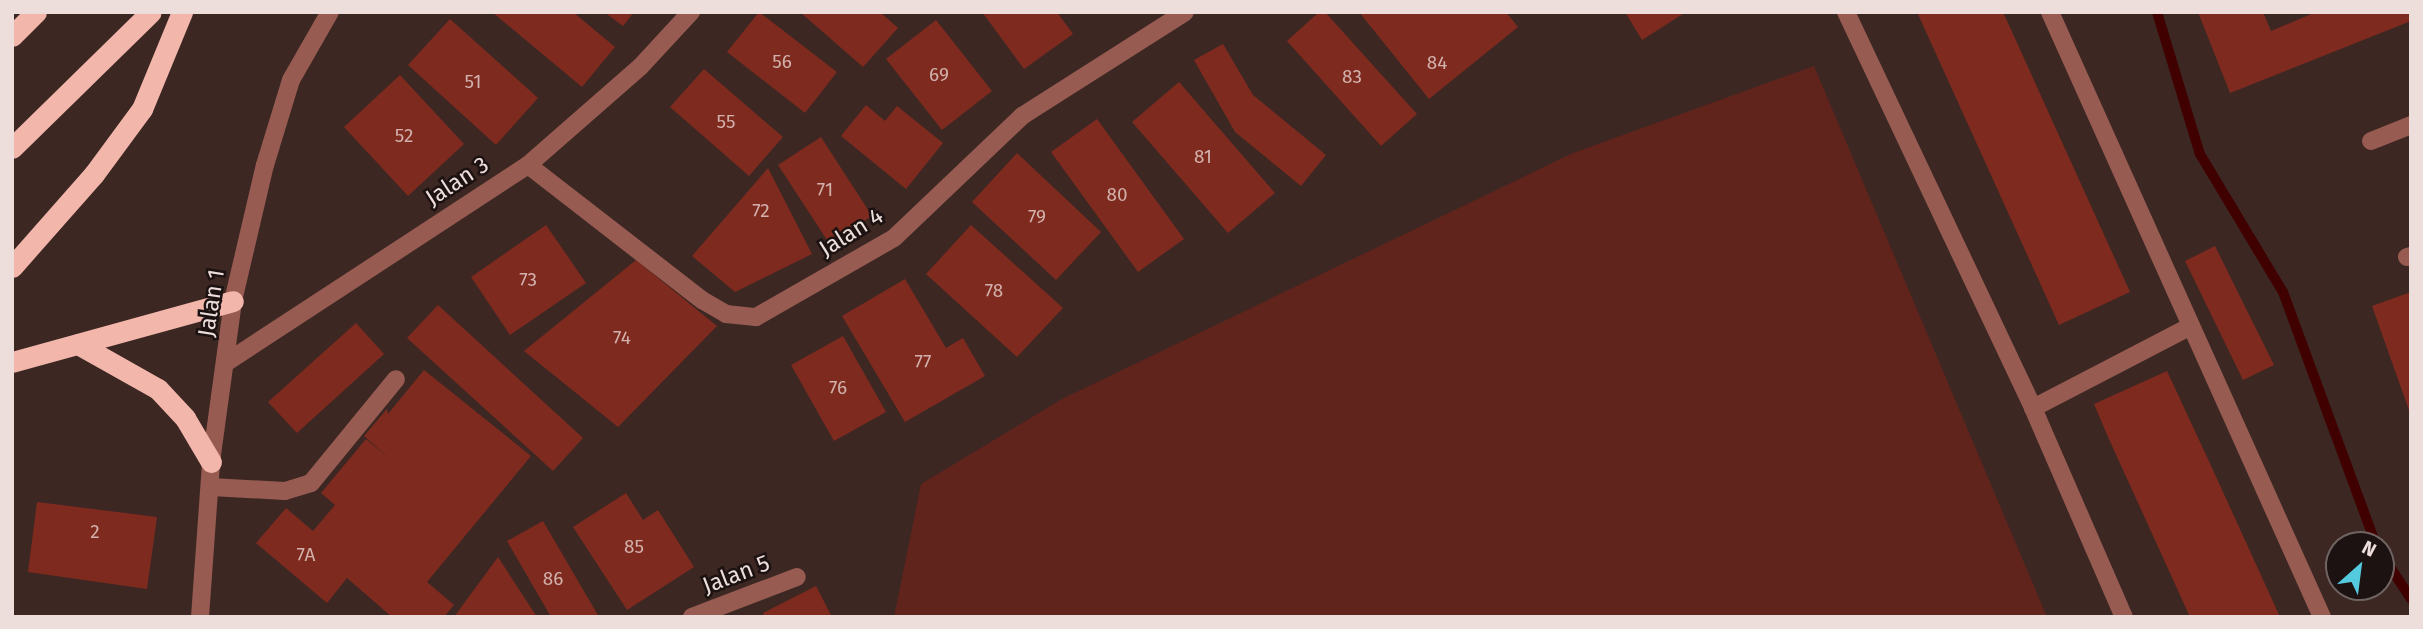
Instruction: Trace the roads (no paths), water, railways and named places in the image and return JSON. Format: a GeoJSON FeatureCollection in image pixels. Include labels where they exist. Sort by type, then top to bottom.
{"type":"FeatureCollection","features":[{"type":"Feature","properties":{"kind":"highway"},"geometry":{"type":"LineString","coordinates":[[12,36],[36,12]]}},
{"type":"Feature","properties":{"kind":"highway"},"geometry":{"type":"LineString","coordinates":[[12,148],[150,12]]}},
{"type":"Feature","properties":{"kind":"highway"},"geometry":{"type":"LineString","coordinates":[[12,267],[94,174],[142,110],[182,12]]}},
{"type":"Feature","properties":{"kind":"highway"},"geometry":{"type":"LineString","coordinates":[[12,362],[233,301]]}},
{"type":"Feature","properties":{"kind":"highway"},"geometry":{"type":"LineString","coordinates":[[78,344],[158,389],[185,418],[211,462]]}},
{"type":"Feature","properties":{"kind":"street","name":"Jalan 1"},"geometry":{"type":"LineString","coordinates":[[200,617],[211,462],[227,362],[233,301],[265,165],[291,80],[330,12]]}},
{"type":"Feature","properties":{"kind":"street","name":"Jalan 3"},"geometry":{"type":"LineString","coordinates":[[227,362],[528,165],[641,66],[691,12]]}},
{"type":"Feature","properties":{"kind":"street","name":"Jalan 4"},"geometry":{"type":"LineString","coordinates":[[528,165],[702,300],[726,314],[756,317],[894,238],[1022,116],[1185,12]]}},
{"type":"Feature","properties":{"kind":"street"},"geometry":{"type":"LineString","coordinates":[[1846,12],[2033,408],[2124,617]]}},
{"type":"Feature","properties":{"kind":"street"},"geometry":{"type":"LineString","coordinates":[[2050,12],[2322,617]]}},
{"type":"Feature","properties":{"kind":"street"},"geometry":{"type":"LineString","coordinates":[[2371,141],[2411,125]]}},
{"type":"Feature","properties":{"kind":"street"},"geometry":{"type":"LineString","coordinates":[[2033,408],[2191,326]]}},
{"type":"Feature","properties":{"kind":"street"},"geometry":{"type":"LineString","coordinates":[[211,487],[285,491],[311,483],[396,379]]}},
{"type":"Feature","properties":{"kind":"street","name":"Jalan 5"},"geometry":{"type":"LineString","coordinates":[[692,617],[797,577]]}},
{"type":"Feature","properties":{"kind":"waterway"},"geometry":{"type":"LineString","coordinates":[[2157,12],[2200,154],[2283,292],[2371,531]]}},
{"type":"Feature","properties":{"kind":"waterway"},"geometry":{"type":"LineString","coordinates":[[2395,574],[2411,599]]}}]}
